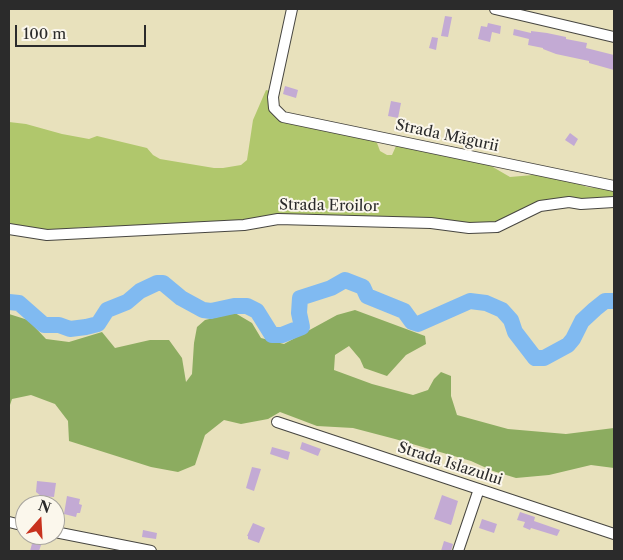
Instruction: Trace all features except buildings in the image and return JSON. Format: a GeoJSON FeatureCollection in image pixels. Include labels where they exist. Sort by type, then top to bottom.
{"type":"FeatureCollection","features":[{"type":"Feature","properties":{"kind":"street","name":"Strada Măgurii"},"geometry":{"type":"LineString","coordinates":[[292,9],[273,97],[276,111],[283,117],[614,186]]}},
{"type":"Feature","properties":{"kind":"street"},"geometry":{"type":"LineString","coordinates":[[495,9],[614,37]]}},
{"type":"Feature","properties":{"kind":"street","name":"Strada Eroilor"},"geometry":{"type":"LineString","coordinates":[[9,229],[47,235],[244,225],[278,219],[431,224],[469,228],[497,227],[540,206],[568,202],[581,204],[614,202]]}},
{"type":"Feature","properties":{"kind":"street","name":"Strada Islazului"},"geometry":{"type":"LineString","coordinates":[[277,422],[614,534]]}},
{"type":"Feature","properties":{"kind":"street"},"geometry":{"type":"LineString","coordinates":[[458,551],[479,490]]}},
{"type":"Feature","properties":{"kind":"street"},"geometry":{"type":"LineString","coordinates":[[65,534],[146,551]]}},
{"type":"Feature","properties":{"kind":"green space"},"geometry":{"type":"Polygon","coordinates":[[[266,90],[270,91],[271,110],[371,139],[377,143],[380,151],[387,155],[392,155],[396,146],[400,145],[474,156],[510,177],[533,175],[557,176],[587,187],[614,190],[614,199],[552,201],[504,220],[480,224],[426,219],[86,227],[43,231],[29,230],[9,223],[9,122],[26,124],[89,139],[97,136],[147,148],[160,159],[223,168],[241,165],[247,160],[253,120],[266,90]]]}},
{"type":"Feature","properties":{"kind":"green space"},"geometry":{"type":"Polygon","coordinates":[[[355,310],[425,336],[426,344],[406,355],[387,376],[364,368],[360,359],[349,346],[335,355],[334,370],[372,384],[413,395],[428,390],[434,379],[441,372],[451,376],[451,396],[457,415],[508,429],[566,434],[614,428],[614,468],[591,465],[549,475],[516,478],[493,471],[471,461],[395,439],[353,428],[317,426],[280,412],[268,419],[241,424],[224,420],[205,435],[195,465],[178,472],[151,467],[69,441],[68,421],[55,404],[31,395],[12,399],[9,408],[9,314],[28,320],[46,339],[69,342],[102,332],[115,348],[150,340],[169,340],[182,358],[186,382],[192,374],[197,327],[205,320],[235,313],[252,323],[261,338],[284,344],[337,315],[355,310]]]}},
{"type":"Feature","properties":{"kind":"waterway"},"geometry":{"type":"LineString","coordinates":[[9,302],[19,303],[44,325],[59,325],[70,329],[98,324],[107,310],[127,302],[140,291],[157,283],[163,283],[181,298],[203,310],[211,311],[234,306],[247,306],[257,311],[272,335],[282,335],[302,327],[299,313],[300,298],[331,288],[345,280],[363,287],[367,296],[404,311],[412,322],[418,324],[470,301],[486,303],[502,310],[511,320],[515,332],[535,358],[544,358],[568,345],[582,321],[595,309],[605,301],[614,301]]}}]}
